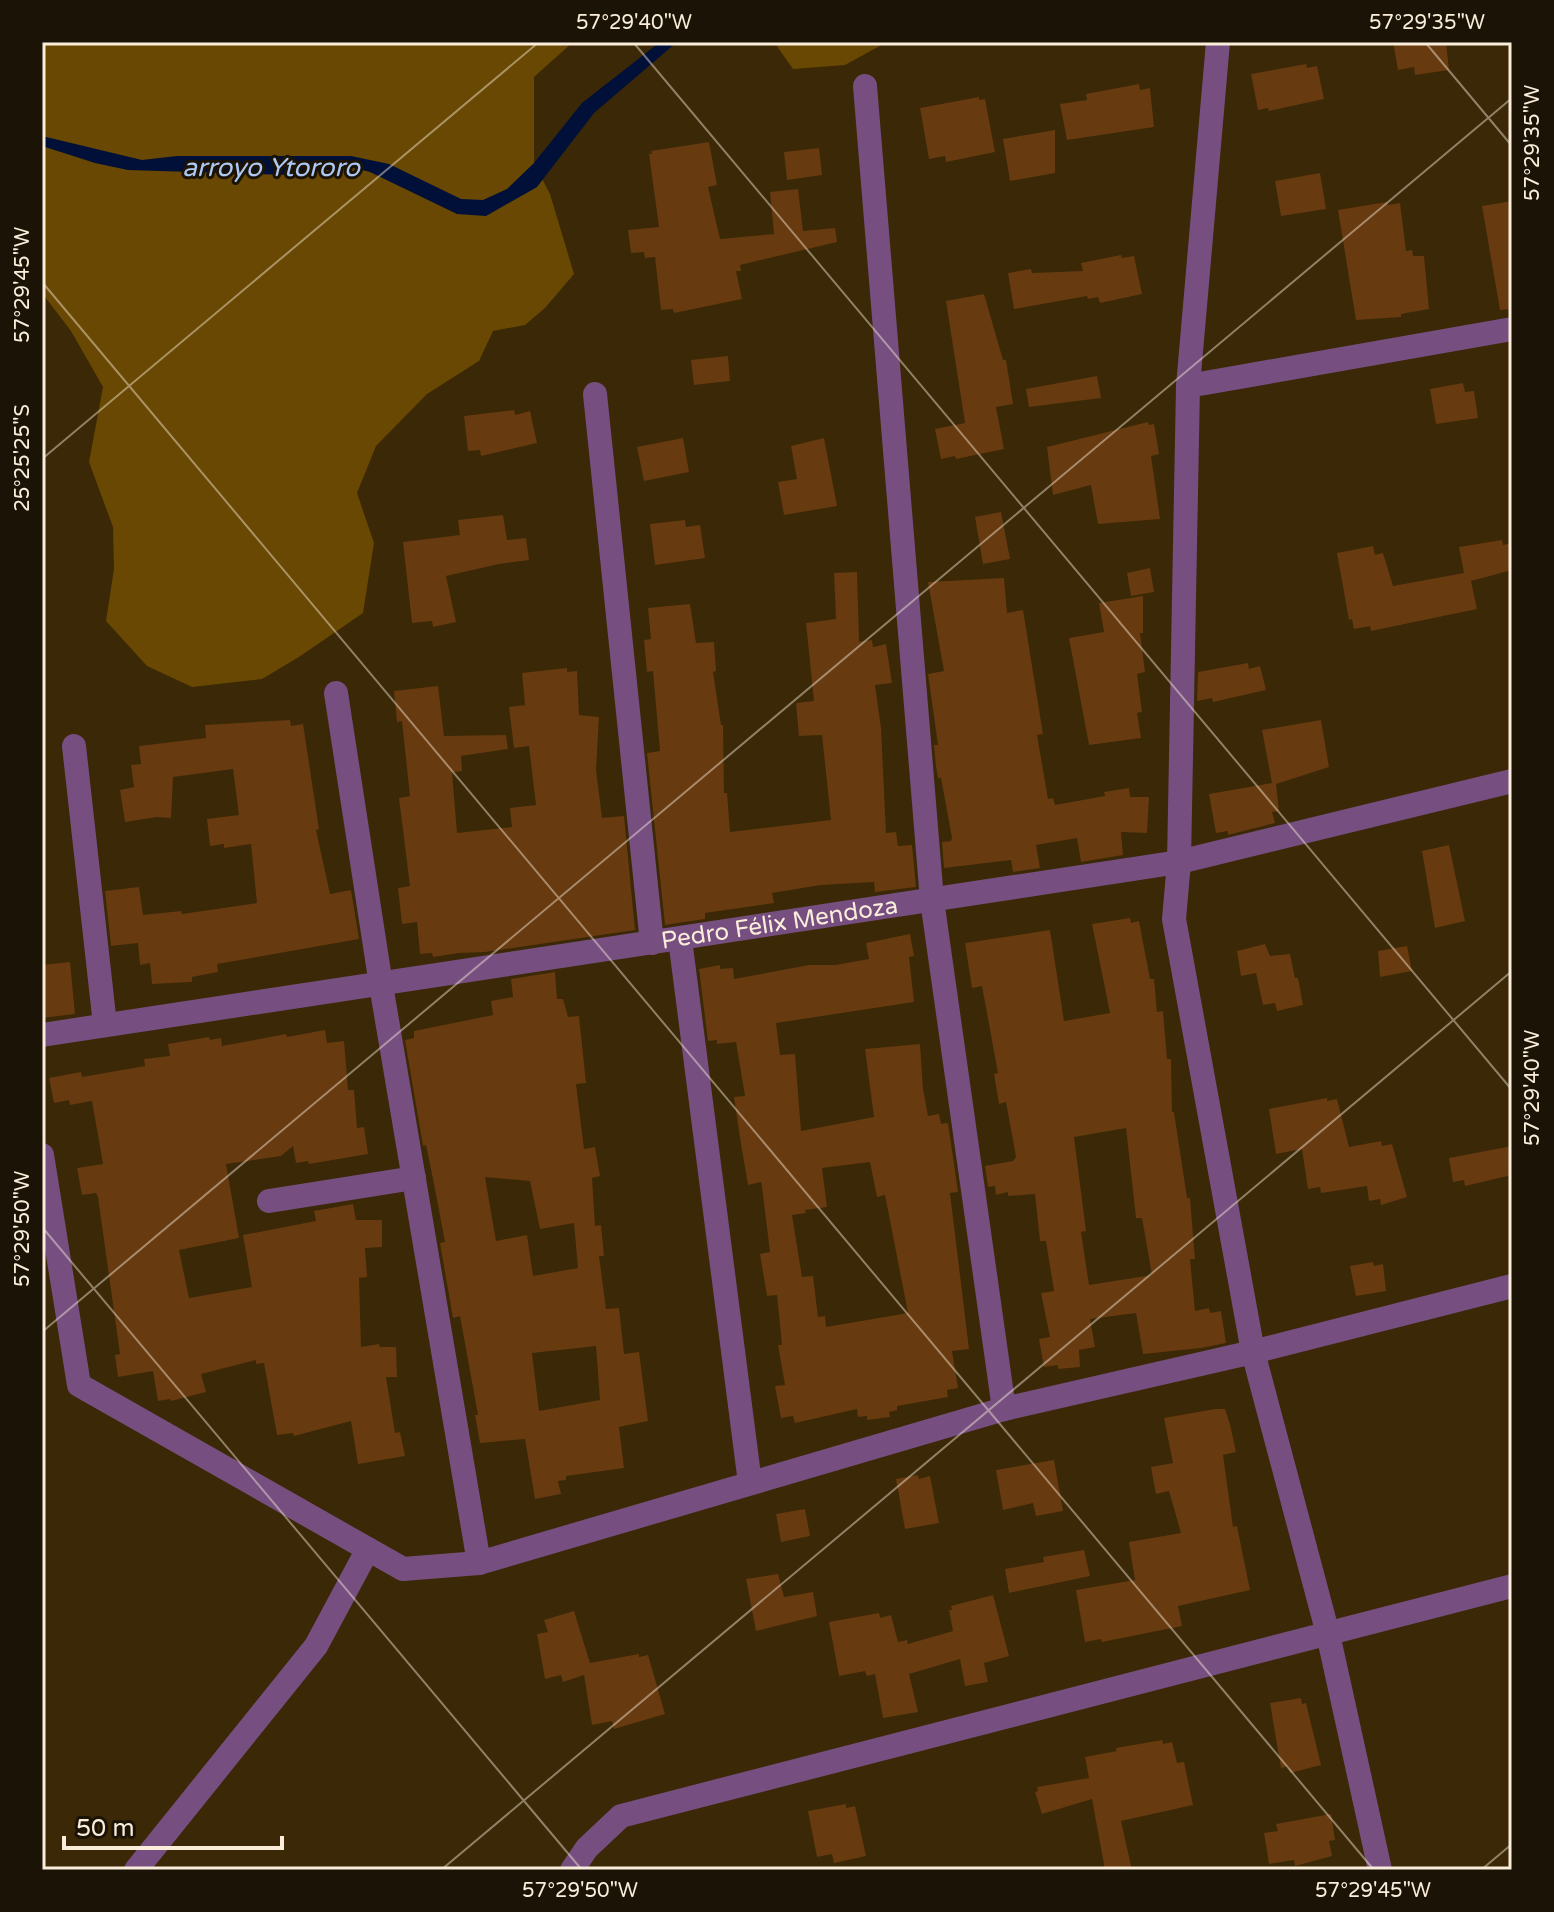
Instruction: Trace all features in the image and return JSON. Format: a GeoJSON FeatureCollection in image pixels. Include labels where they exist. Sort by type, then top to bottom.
{"type":"FeatureCollection","features":[{"type":"Feature","properties":{"kind":"street"},"geometry":{"type":"LineString","coordinates":[[1218,42],[1188,386],[1179,862],[1174,919],[1253,1352],[1328,1634],[1380,1870]]}},
{"type":"Feature","properties":{"kind":"street"},"geometry":{"type":"LineString","coordinates":[[865,86],[932,900],[1004,1409]]}},
{"type":"Feature","properties":{"kind":"street"},"geometry":{"type":"LineString","coordinates":[[1188,386],[1512,329]]}},
{"type":"Feature","properties":{"kind":"street"},"geometry":{"type":"LineString","coordinates":[[595,394],[652,943]]}},
{"type":"Feature","properties":{"kind":"street"},"geometry":{"type":"LineString","coordinates":[[336,693],[381,985],[479,1563]]}},
{"type":"Feature","properties":{"kind":"street"},"geometry":{"type":"LineString","coordinates":[[74,746],[105,1025]]}},
{"type":"Feature","properties":{"kind":"street","name":"Pedro Félix Mendoza"},"geometry":{"type":"LineString","coordinates":[[42,1035],[1179,862],[1512,781]]}},
{"type":"Feature","properties":{"kind":"street"},"geometry":{"type":"LineString","coordinates":[[680,939],[750,1483]]}},
{"type":"Feature","properties":{"kind":"street"},"geometry":{"type":"LineString","coordinates":[[42,1155],[79,1385],[403,1569],[479,1563],[1004,1409],[1253,1352],[1512,1286]]}},
{"type":"Feature","properties":{"kind":"street"},"geometry":{"type":"LineString","coordinates":[[269,1201],[414,1178]]}},
{"type":"Feature","properties":{"kind":"street"},"geometry":{"type":"LineString","coordinates":[[136,1870],[316,1646],[368,1549]]}},
{"type":"Feature","properties":{"kind":"street"},"geometry":{"type":"LineString","coordinates":[[572,1870],[587,1848],[621,1816],[1512,1586]]}},
{"type":"Feature","properties":{"kind":"shaded area"},"geometry":{"type":"Polygon","coordinates":[[[42,42],[573,42],[534,77],[534,163],[550,194],[574,274],[545,308],[525,325],[493,331],[479,361],[427,394],[376,446],[357,493],[374,543],[363,613],[262,679],[192,687],[147,666],[106,621],[114,569],[113,527],[89,462],[103,387],[71,331],[42,293],[42,42]]]}},
{"type":"Feature","properties":{"kind":"shaded area"},"geometry":{"type":"Polygon","coordinates":[[[774,42],[887,42],[845,65],[793,69],[774,42]]]}},
{"type":"Feature","properties":{"kind":"water","name":"arroyo Ytororo"},"geometry":{"type":"Polygon","coordinates":[[[660,42],[677,42],[594,113],[537,187],[486,216],[457,214],[370,172],[351,167],[290,175],[128,170],[42,146],[42,136],[142,160],[177,156],[351,156],[389,164],[461,199],[483,200],[507,189],[534,163],[582,103],[660,42]]]}},
{"type":"Feature","properties":{"kind":"building"},"geometry":{"type":"Polygon","coordinates":[[[1393,42],[1446,42],[1449,70],[1415,75],[1414,67],[1398,70],[1393,42]]]}},
{"type":"Feature","properties":{"kind":"building"},"geometry":{"type":"Polygon","coordinates":[[[1306,64],[1307,68],[1317,66],[1324,99],[1269,111],[1268,108],[1258,110],[1251,74],[1306,64]]]}},
{"type":"Feature","properties":{"kind":"building"},"geometry":{"type":"Polygon","coordinates":[[[1139,84],[1140,90],[1150,88],[1154,127],[1067,140],[1060,104],[1087,100],[1086,94],[1139,84]]]}},
{"type":"Feature","properties":{"kind":"building"},"geometry":{"type":"Polygon","coordinates":[[[979,97],[979,100],[985,99],[995,152],[946,162],[945,156],[929,159],[920,108],[979,97]]]}},
{"type":"Feature","properties":{"kind":"building"},"geometry":{"type":"Polygon","coordinates":[[[1055,130],[1055,173],[1010,181],[1003,139],[1055,130]]]}},
{"type":"Feature","properties":{"kind":"building"},"geometry":{"type":"Polygon","coordinates":[[[709,142],[717,185],[708,187],[720,239],[774,234],[770,192],[798,189],[803,231],[835,228],[837,242],[740,265],[741,271],[736,271],[742,299],[674,313],[673,309],[661,310],[655,257],[645,258],[644,252],[631,253],[628,230],[659,227],[649,154],[652,154],[651,151],[709,142]]]}},
{"type":"Feature","properties":{"kind":"building"},"geometry":{"type":"Polygon","coordinates":[[[819,148],[822,175],[787,180],[784,152],[819,148]]]}},
{"type":"Feature","properties":{"kind":"building"},"geometry":{"type":"Polygon","coordinates":[[[1320,173],[1326,209],[1281,216],[1275,181],[1320,173]]]}},
{"type":"Feature","properties":{"kind":"building"},"geometry":{"type":"Polygon","coordinates":[[[1512,201],[1512,309],[1500,310],[1482,206],[1512,201]]]}},
{"type":"Feature","properties":{"kind":"building"},"geometry":{"type":"Polygon","coordinates":[[[1387,202],[1388,205],[1400,203],[1406,251],[1412,250],[1413,256],[1424,256],[1429,309],[1401,314],[1401,317],[1356,320],[1338,210],[1387,202]]]}},
{"type":"Feature","properties":{"kind":"building"},"geometry":{"type":"Polygon","coordinates":[[[1121,255],[1122,258],[1134,256],[1142,294],[1100,303],[1098,297],[1088,299],[1087,296],[1014,309],[1008,273],[1031,269],[1032,273],[1083,271],[1081,263],[1121,255]]]}},
{"type":"Feature","properties":{"kind":"building"},"geometry":{"type":"Polygon","coordinates":[[[984,294],[1003,360],[1006,360],[1013,404],[996,407],[1004,449],[941,459],[935,429],[965,423],[946,301],[984,294]]]}},
{"type":"Feature","properties":{"kind":"building"},"geometry":{"type":"Polygon","coordinates":[[[728,356],[730,381],[694,385],[691,360],[728,356]]]}},
{"type":"Feature","properties":{"kind":"building"},"geometry":{"type":"Polygon","coordinates":[[[1097,376],[1101,398],[1029,407],[1026,389],[1097,376]]]}},
{"type":"Feature","properties":{"kind":"building"},"geometry":{"type":"Polygon","coordinates":[[[1463,383],[1465,392],[1474,391],[1478,418],[1436,424],[1430,389],[1463,383]]]}},
{"type":"Feature","properties":{"kind":"building"},"geometry":{"type":"Polygon","coordinates":[[[514,410],[515,415],[530,411],[537,443],[481,456],[480,450],[468,451],[464,416],[514,410]]]}},
{"type":"Feature","properties":{"kind":"building"},"geometry":{"type":"Polygon","coordinates":[[[1148,422],[1149,425],[1154,424],[1159,454],[1151,456],[1160,519],[1098,524],[1091,485],[1053,495],[1047,447],[1148,422]]]}},
{"type":"Feature","properties":{"kind":"building"},"geometry":{"type":"Polygon","coordinates":[[[683,438],[689,472],[644,481],[637,447],[683,438]]]}},
{"type":"Feature","properties":{"kind":"building"},"geometry":{"type":"Polygon","coordinates":[[[824,438],[837,506],[784,515],[778,482],[797,479],[791,446],[824,438]]]}},
{"type":"Feature","properties":{"kind":"building"},"geometry":{"type":"Polygon","coordinates":[[[1001,512],[1010,559],[983,564],[975,517],[1001,512]]]}},
{"type":"Feature","properties":{"kind":"building"},"geometry":{"type":"Polygon","coordinates":[[[503,515],[507,540],[526,538],[529,560],[446,576],[456,622],[433,627],[432,621],[412,623],[403,542],[460,535],[458,520],[503,515]]]}},
{"type":"Feature","properties":{"kind":"building"},"geometry":{"type":"Polygon","coordinates":[[[685,520],[686,527],[700,525],[705,558],[655,565],[650,524],[685,520]]]}},
{"type":"Feature","properties":{"kind":"building"},"geometry":{"type":"Polygon","coordinates":[[[1502,540],[1503,545],[1512,543],[1512,570],[1471,581],[1477,609],[1371,631],[1370,626],[1354,629],[1352,619],[1349,620],[1337,553],[1373,546],[1375,555],[1383,553],[1393,586],[1464,573],[1459,547],[1502,540]]]}},
{"type":"Feature","properties":{"kind":"building"},"geometry":{"type":"Polygon","coordinates":[[[1150,568],[1154,592],[1131,596],[1127,573],[1150,568]]]}},
{"type":"Feature","properties":{"kind":"building"},"geometry":{"type":"Polygon","coordinates":[[[857,572],[859,642],[872,640],[873,647],[886,644],[892,683],[875,685],[881,728],[886,833],[896,832],[898,846],[912,845],[916,887],[875,892],[874,882],[821,885],[772,893],[774,903],[705,913],[705,919],[665,925],[647,753],[660,751],[653,671],[647,672],[644,640],[651,639],[648,608],[690,604],[696,643],[714,642],[716,671],[713,672],[723,725],[724,793],[727,793],[730,832],[831,820],[822,735],[799,736],[796,703],[814,701],[806,623],[836,619],[834,573],[857,572]]]}},
{"type":"Feature","properties":{"kind":"building"},"geometry":{"type":"Polygon","coordinates":[[[1004,578],[1007,613],[1023,610],[1043,734],[1037,735],[1048,799],[1053,798],[1055,805],[1105,796],[1104,792],[1129,788],[1130,797],[1149,797],[1147,833],[1121,832],[1123,855],[1081,862],[1077,838],[1036,845],[1040,868],[1013,872],[1011,860],[944,868],[942,842],[951,841],[952,838],[936,766],[934,745],[938,745],[928,674],[944,671],[928,582],[1004,578]]]}},
{"type":"Feature","properties":{"kind":"building"},"geometry":{"type":"Polygon","coordinates":[[[1143,596],[1143,633],[1140,633],[1145,672],[1137,674],[1142,712],[1137,713],[1141,738],[1089,745],[1069,638],[1104,632],[1099,603],[1143,596]]]}},
{"type":"Feature","properties":{"kind":"building"},"geometry":{"type":"Polygon","coordinates":[[[1248,663],[1249,669],[1260,666],[1266,690],[1213,702],[1212,698],[1197,701],[1198,672],[1248,663]]]}},
{"type":"Feature","properties":{"kind":"building"},"geometry":{"type":"Polygon","coordinates":[[[567,668],[567,672],[577,671],[579,715],[599,717],[596,770],[602,818],[624,816],[635,930],[485,952],[433,957],[432,953],[420,954],[417,922],[402,924],[398,888],[410,886],[399,798],[410,796],[402,721],[397,722],[394,691],[438,686],[444,736],[506,735],[508,749],[461,756],[462,771],[452,772],[457,833],[512,827],[510,808],[536,805],[529,746],[514,748],[509,707],[525,705],[522,673],[567,668]]]}},
{"type":"Feature","properties":{"kind":"building"},"geometry":{"type":"Polygon","coordinates":[[[290,720],[291,726],[303,724],[319,829],[316,830],[330,894],[351,890],[359,939],[217,964],[218,972],[192,977],[192,982],[152,984],[150,963],[140,965],[138,943],[111,946],[105,891],[139,887],[143,915],[181,911],[182,914],[257,903],[251,844],[224,848],[224,844],[210,846],[207,819],[239,815],[233,769],[173,777],[171,818],[125,822],[120,790],[134,787],[131,765],[141,764],[139,746],[206,738],[205,725],[290,720]]]}},
{"type":"Feature","properties":{"kind":"building"},"geometry":{"type":"Polygon","coordinates":[[[1321,720],[1329,767],[1276,784],[1279,811],[1272,812],[1275,823],[1228,835],[1228,831],[1216,833],[1209,794],[1272,783],[1262,730],[1321,720]]]}},
{"type":"Feature","properties":{"kind":"building"},"geometry":{"type":"Polygon","coordinates":[[[1449,845],[1465,921],[1435,928],[1422,851],[1449,845]]]}},
{"type":"Feature","properties":{"kind":"building"},"geometry":{"type":"Polygon","coordinates":[[[1130,918],[1131,923],[1139,921],[1150,979],[1154,979],[1157,1012],[1163,1011],[1167,1059],[1171,1059],[1172,1112],[1187,1198],[1190,1198],[1195,1259],[1190,1259],[1195,1311],[1209,1308],[1210,1313],[1221,1311],[1226,1343],[1143,1354],[1136,1313],[1090,1319],[1095,1347],[1079,1350],[1080,1367],[1058,1369],[1058,1365],[1044,1367],[1039,1339],[1050,1337],[1041,1293],[1054,1291],[1046,1241],[1040,1241],[1035,1194],[1008,1196],[1008,1192],[996,1195],[995,1186],[988,1187],[985,1166],[1013,1161],[1016,1157],[1006,1102],[999,1104],[994,1074],[998,1073],[982,986],[972,988],[965,943],[1050,930],[1064,1021],[1110,1013],[1092,924],[1130,918]],[[1126,1128],[1074,1137],[1086,1231],[1081,1232],[1089,1285],[1152,1275],[1142,1218],[1136,1218],[1126,1128]]]}},
{"type":"Feature","properties":{"kind":"building"},"geometry":{"type":"Polygon","coordinates":[[[910,934],[914,956],[909,957],[914,1002],[776,1023],[780,1055],[795,1054],[801,1131],[874,1117],[865,1049],[920,1044],[928,1116],[939,1114],[941,1124],[948,1123],[958,1192],[950,1193],[969,1349],[952,1351],[958,1388],[947,1390],[948,1397],[897,1406],[897,1410],[889,1412],[890,1417],[867,1420],[867,1416],[858,1417],[857,1409],[795,1423],[793,1416],[781,1418],[775,1386],[785,1385],[778,1345],[782,1345],[777,1295],[767,1296],[760,1254],[770,1252],[761,1182],[748,1185],[741,1144],[734,1097],[745,1096],[736,1042],[717,1044],[717,1040],[708,1041],[699,969],[720,965],[720,969],[733,968],[734,979],[809,965],[835,965],[869,959],[866,943],[910,934]],[[870,1162],[822,1168],[827,1207],[792,1215],[802,1277],[813,1276],[818,1317],[825,1316],[826,1327],[908,1313],[885,1195],[877,1197],[870,1162]]]}},
{"type":"Feature","properties":{"kind":"building"},"geometry":{"type":"Polygon","coordinates":[[[1265,944],[1270,956],[1290,954],[1303,1005],[1277,1011],[1275,1003],[1263,1005],[1256,973],[1241,976],[1237,951],[1265,944]]]}},
{"type":"Feature","properties":{"kind":"building"},"geometry":{"type":"Polygon","coordinates":[[[1407,946],[1412,971],[1380,977],[1378,951],[1407,946]]]}},
{"type":"Feature","properties":{"kind":"building"},"geometry":{"type":"Polygon","coordinates":[[[70,962],[75,1014],[42,1018],[42,965],[70,962]]]}},
{"type":"Feature","properties":{"kind":"building"},"geometry":{"type":"Polygon","coordinates":[[[555,972],[557,999],[563,999],[568,1017],[579,1016],[586,1083],[576,1084],[584,1149],[595,1147],[600,1176],[592,1178],[595,1226],[601,1225],[604,1256],[599,1256],[606,1309],[619,1308],[624,1354],[639,1352],[648,1421],[619,1427],[624,1468],[566,1476],[566,1480],[558,1481],[561,1494],[535,1499],[525,1439],[480,1443],[460,1316],[453,1318],[440,1243],[445,1242],[426,1145],[423,1146],[405,1040],[414,1038],[414,1031],[493,1015],[491,1001],[513,997],[511,979],[555,972]],[[485,1177],[496,1241],[527,1235],[533,1276],[578,1268],[574,1223],[540,1229],[530,1181],[485,1177]],[[596,1346],[532,1353],[539,1411],[600,1400],[596,1346]]]}},
{"type":"Feature","properties":{"kind":"building"},"geometry":{"type":"Polygon","coordinates":[[[325,1030],[327,1043],[344,1041],[348,1090],[354,1090],[357,1128],[364,1127],[368,1154],[309,1164],[308,1161],[296,1163],[293,1146],[281,1156],[226,1164],[239,1238],[179,1250],[189,1298],[252,1287],[243,1235],[316,1221],[314,1211],[353,1204],[356,1220],[382,1220],[382,1247],[365,1248],[367,1277],[359,1278],[361,1347],[379,1344],[380,1347],[396,1347],[397,1377],[386,1377],[395,1433],[400,1432],[405,1456],[358,1464],[351,1421],[294,1436],[293,1433],[277,1435],[264,1363],[256,1364],[256,1360],[201,1374],[206,1392],[171,1401],[158,1401],[153,1371],[118,1377],[115,1355],[120,1354],[98,1197],[96,1193],[82,1195],[77,1168],[103,1164],[92,1101],[70,1105],[69,1100],[54,1103],[49,1078],[81,1072],[82,1077],[145,1066],[144,1059],[170,1056],[168,1044],[209,1037],[210,1040],[221,1038],[222,1046],[325,1030]]]}},
{"type":"Feature","properties":{"kind":"building"},"geometry":{"type":"Polygon","coordinates":[[[1327,1098],[1327,1101],[1337,1099],[1349,1147],[1381,1141],[1382,1146],[1392,1144],[1407,1197],[1381,1205],[1380,1199],[1369,1201],[1367,1186],[1321,1193],[1320,1187],[1308,1189],[1302,1149],[1276,1154],[1269,1109],[1327,1098]]]}},
{"type":"Feature","properties":{"kind":"building"},"geometry":{"type":"Polygon","coordinates":[[[1512,1146],[1512,1175],[1465,1186],[1464,1180],[1453,1182],[1449,1158],[1512,1146]]]}},
{"type":"Feature","properties":{"kind":"building"},"geometry":{"type":"Polygon","coordinates":[[[1373,1262],[1374,1266],[1383,1264],[1386,1291],[1356,1296],[1350,1266],[1373,1262]]]}},
{"type":"Feature","properties":{"kind":"building"},"geometry":{"type":"Polygon","coordinates":[[[1225,1409],[1236,1452],[1223,1455],[1233,1527],[1237,1526],[1250,1590],[1178,1606],[1182,1626],[1102,1642],[1101,1639],[1085,1642],[1076,1590],[1135,1580],[1129,1542],[1181,1533],[1169,1491],[1156,1494],[1151,1467],[1173,1463],[1164,1418],[1225,1409]]]}},
{"type":"Feature","properties":{"kind":"building"},"geometry":{"type":"Polygon","coordinates":[[[1054,1460],[1063,1511],[1036,1516],[1033,1503],[1003,1510],[996,1470],[1054,1460]]]}},
{"type":"Feature","properties":{"kind":"building"},"geometry":{"type":"Polygon","coordinates":[[[918,1475],[919,1479],[930,1476],[939,1523],[905,1529],[896,1479],[918,1475]]]}},
{"type":"Feature","properties":{"kind":"building"},"geometry":{"type":"Polygon","coordinates":[[[805,1509],[810,1536],[781,1542],[776,1514],[805,1509]]]}},
{"type":"Feature","properties":{"kind":"building"},"geometry":{"type":"Polygon","coordinates":[[[1084,1550],[1090,1576],[1009,1593],[1005,1569],[1044,1562],[1043,1557],[1084,1550]]]}},
{"type":"Feature","properties":{"kind":"building"},"geometry":{"type":"Polygon","coordinates":[[[778,1574],[784,1597],[813,1592],[817,1616],[756,1631],[746,1579],[778,1574]]]}},
{"type":"Feature","properties":{"kind":"building"},"geometry":{"type":"Polygon","coordinates":[[[993,1595],[1009,1656],[984,1663],[988,1682],[965,1686],[960,1659],[909,1674],[918,1712],[883,1718],[875,1674],[867,1676],[865,1671],[839,1676],[829,1622],[879,1613],[880,1618],[891,1615],[898,1642],[907,1640],[908,1644],[953,1631],[951,1606],[993,1595]]]}},
{"type":"Feature","properties":{"kind":"building"},"geometry":{"type":"Polygon","coordinates":[[[574,1611],[590,1663],[648,1655],[665,1714],[614,1729],[612,1721],[592,1725],[584,1675],[563,1682],[561,1675],[545,1679],[537,1634],[548,1632],[544,1620],[574,1611]]]}},
{"type":"Feature","properties":{"kind":"building"},"geometry":{"type":"Polygon","coordinates":[[[1301,1698],[1302,1704],[1306,1703],[1321,1765],[1290,1773],[1288,1766],[1281,1768],[1270,1703],[1301,1698]]]}},
{"type":"Feature","properties":{"kind":"building"},"geometry":{"type":"Polygon","coordinates":[[[1162,1740],[1163,1744],[1172,1742],[1177,1763],[1184,1762],[1193,1805],[1121,1821],[1132,1870],[1105,1870],[1092,1799],[1042,1814],[1035,1792],[1038,1791],[1037,1787],[1089,1778],[1085,1757],[1162,1740]]]}},
{"type":"Feature","properties":{"kind":"building"},"geometry":{"type":"Polygon","coordinates":[[[846,1804],[846,1808],[855,1806],[866,1856],[834,1863],[832,1854],[817,1857],[808,1811],[846,1804]]]}},
{"type":"Feature","properties":{"kind":"building"},"geometry":{"type":"Polygon","coordinates":[[[1331,1814],[1335,1840],[1329,1841],[1332,1856],[1295,1866],[1294,1860],[1269,1864],[1264,1833],[1278,1831],[1276,1824],[1331,1814]]]}}]}
